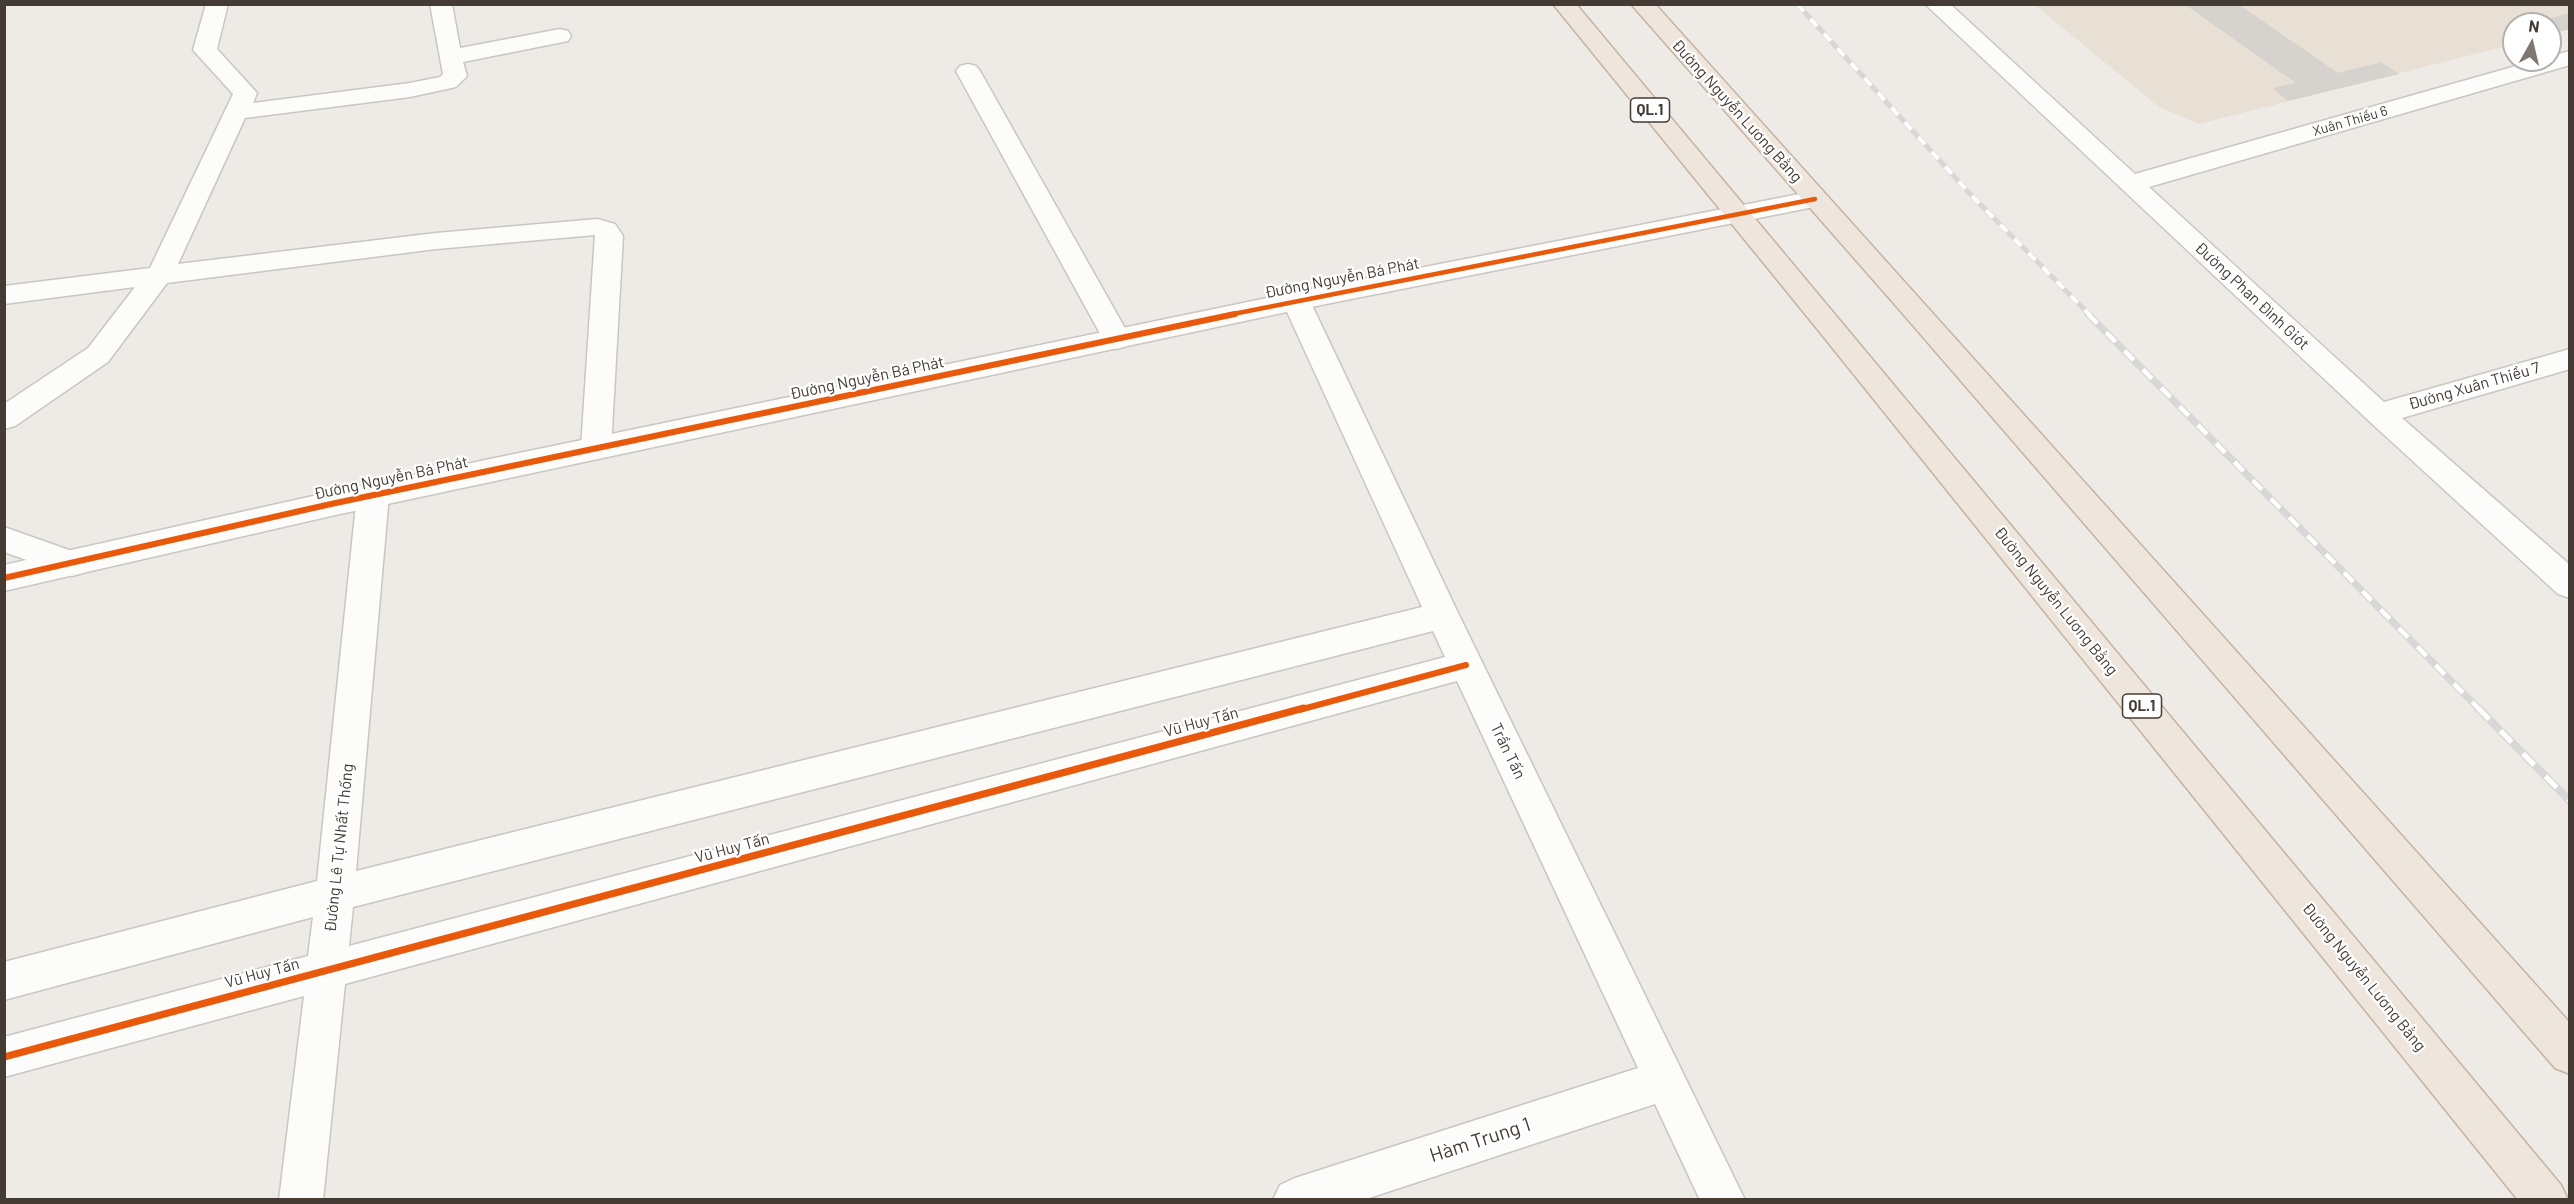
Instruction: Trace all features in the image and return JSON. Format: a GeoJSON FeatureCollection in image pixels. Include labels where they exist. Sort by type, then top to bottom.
{"type":"FeatureCollection","features":[{"type":"Feature","properties":{"kind":"highway","name":"Đường Nguyễn Lương Bằng"},"geometry":{"type":"LineString","coordinates":[[1564,4],[1832,327],[2546,1200]]}},
{"type":"Feature","properties":{"kind":"highway","name":"Đường Nguyễn Lương Bằng"},"geometry":{"type":"LineString","coordinates":[[1642,4],[2570,1054]]}},
{"type":"Feature","properties":{"kind":"street"},"geometry":{"type":"LineString","coordinates":[[4,419],[98,355],[161,273],[245,93],[205,50],[217,4]]}},
{"type":"Feature","properties":{"kind":"street"},"geometry":{"type":"LineString","coordinates":[[236,112],[410,90],[448,82],[455,76],[441,4]]}},
{"type":"Feature","properties":{"kind":"street","name":"Đường Phan Đình Giót"},"geometry":{"type":"LineString","coordinates":[[1936,4],[2379,414],[2570,585]]}},
{"type":"Feature","properties":{"kind":"street"},"geometry":{"type":"LineString","coordinates":[[450,57],[560,36]]}},
{"type":"Feature","properties":{"kind":"street","name":"Xuân Thiều 6"},"geometry":{"type":"LineString","coordinates":[[2130,184],[2570,58]]}},
{"type":"Feature","properties":{"kind":"street"},"geometry":{"type":"LineString","coordinates":[[968,71],[1117,339]]}},
{"type":"Feature","properties":{"kind":"street","name":"Đường Nguyễn Bá Phát"},"geometry":{"type":"LineString","coordinates":[[4,578],[373,495],[1296,301],[1815,199]]}},
{"type":"Feature","properties":{"kind":"street"},"geometry":{"type":"LineString","coordinates":[[4,295],[161,273],[436,241],[597,227],[606,230],[610,236],[596,448]]}},
{"type":"Feature","properties":{"kind":"street","name":"Trần Tấn"},"geometry":{"type":"LineString","coordinates":[[1296,301],[1442,615],[1724,1200]]}},
{"type":"Feature","properties":{"kind":"street","name":"Đường Xuân Thiều 7"},"geometry":{"type":"LineString","coordinates":[[2379,414],[2570,359]]}},
{"type":"Feature","properties":{"kind":"street","name":"Đường Lê Tự Nhất Thống"},"geometry":{"type":"LineString","coordinates":[[301,1200],[335,894],[373,495]]}},
{"type":"Feature","properties":{"kind":"street"},"geometry":{"type":"LineString","coordinates":[[4,539],[72,564]]}},
{"type":"Feature","properties":{"kind":"street"},"geometry":{"type":"LineString","coordinates":[[4,981],[335,894],[1442,615]]}},
{"type":"Feature","properties":{"kind":"street","name":"Vũ Huy Tấn"},"geometry":{"type":"LineString","coordinates":[[4,1057],[1467,665]]}},
{"type":"Feature","properties":{"kind":"street","name":"Hàm Trung 1"},"geometry":{"type":"LineString","coordinates":[[1295,1200],[1666,1080]]}},
{"type":"Feature","properties":{"kind":"shaded area"},"geometry":{"type":"Polygon","coordinates":[[[2569,4],[2570,29],[2562,31],[2562,12],[2502,12],[2502,47],[2199,124],[2159,107],[2035,5],[2569,4]]]}},
{"type":"Feature","properties":{"kind":"building"},"geometry":{"type":"Polygon","coordinates":[[[2184,4],[2238,4],[2338,73],[2381,62],[2399,74],[2288,101],[2272,88],[2296,83],[2184,4]]]}},
{"type":"Feature","properties":{"kind":"building"},"geometry":{"type":"Polygon","coordinates":[[[2570,13],[2570,29],[2562,31],[2562,15],[2570,13]]]}},
{"type":"Feature","properties":{"kind":"railway"},"geometry":{"type":"LineString","coordinates":[[1797,4],[1973,197],[2090,315]]}},
{"type":"Feature","properties":{"kind":"railway"},"geometry":{"type":"LineString","coordinates":[[2088,314],[2480,710]]}},
{"type":"Feature","properties":{"kind":"railway"},"geometry":{"type":"LineString","coordinates":[[2478,708],[2570,801]]}},
{"type":"Feature","properties":{"kind":"cycle path"},"geometry":{"type":"LineString","coordinates":[[4,578],[331,504],[1296,301],[1815,199]]}},
{"type":"Feature","properties":{"kind":"cycle path"},"geometry":{"type":"LineString","coordinates":[[4,1057],[1466,665]]}}]}
